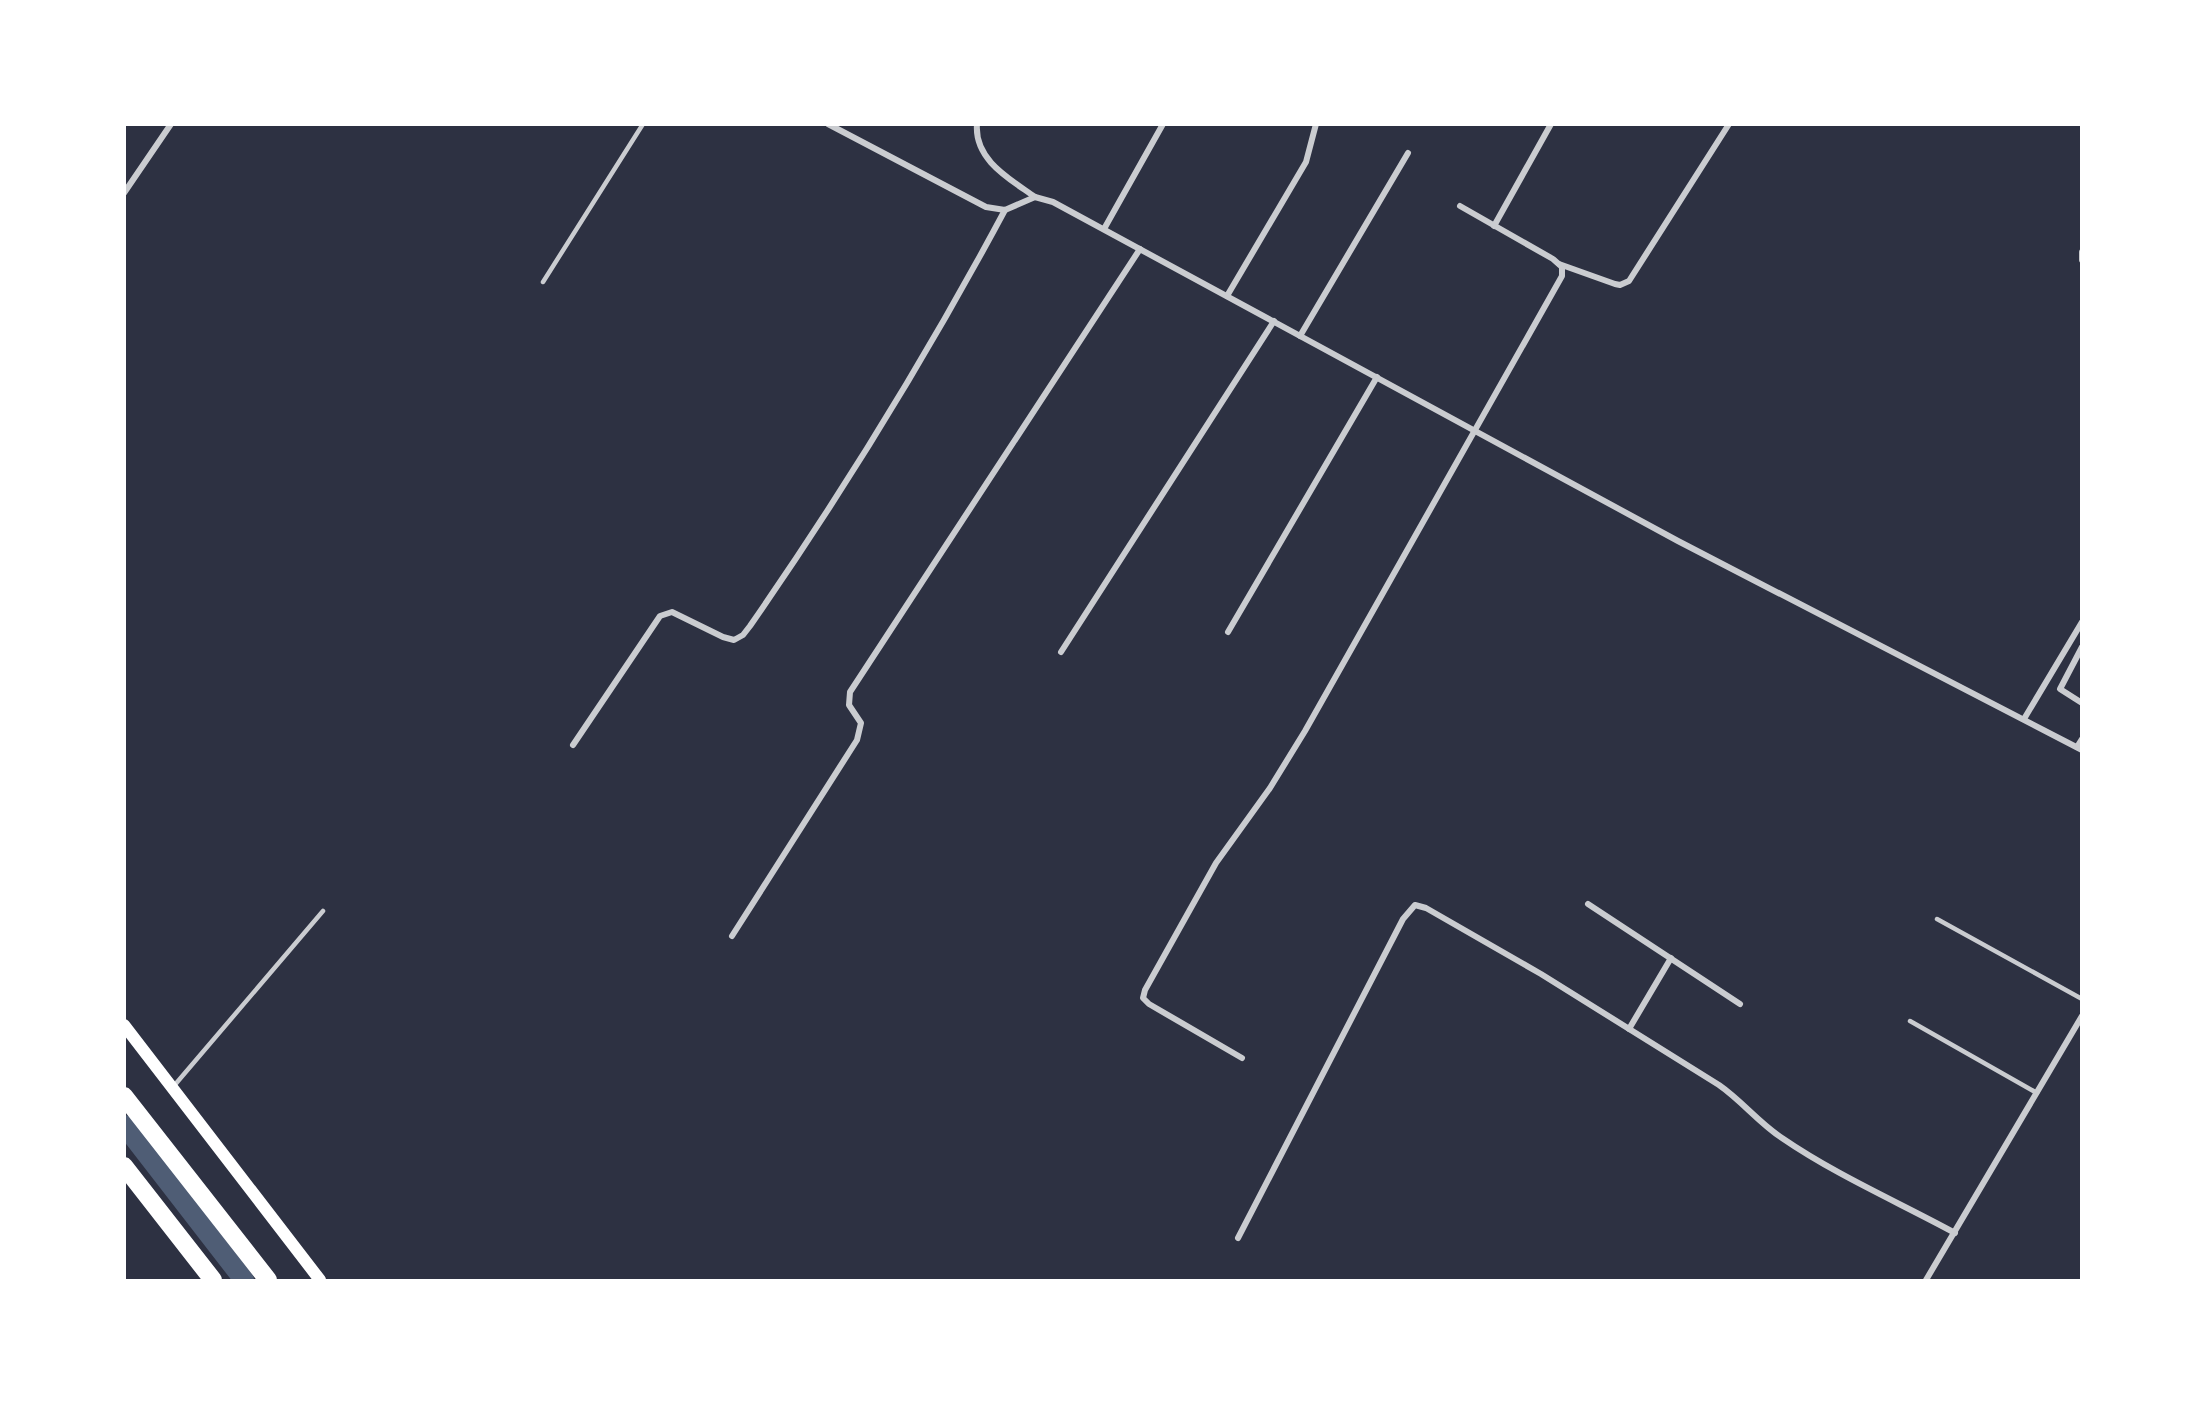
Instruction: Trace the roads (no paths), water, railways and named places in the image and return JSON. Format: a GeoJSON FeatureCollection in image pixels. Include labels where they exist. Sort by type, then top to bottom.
{"type":"FeatureCollection","features":[{"type":"Feature","properties":{"kind":"highway"},"geometry":{"type":"LineString","coordinates":[[124,1096],[268,1281]]}},
{"type":"Feature","properties":{"kind":"highway"},"geometry":{"type":"LineString","coordinates":[[124,1166],[213,1281]]}},
{"type":"Feature","properties":{"kind":"main road"},"geometry":{"type":"LineString","coordinates":[[124,1025],[320,1281]]}},
{"type":"Feature","properties":{"kind":"street"},"geometry":{"type":"LineString","coordinates":[[124,193],[171,124]]}},
{"type":"Feature","properties":{"kind":"street"},"geometry":{"type":"LineString","coordinates":[[828,124],[986,207],[1005,210],[1035,197]]}},
{"type":"Feature","properties":{"kind":"street"},"geometry":{"type":"LineString","coordinates":[[977,124],[982,151],[1002,173],[1035,197],[1053,202],[1104,229],[1678,541],[2079,748],[2082,739]]}},
{"type":"Feature","properties":{"kind":"street"},"geometry":{"type":"LineString","coordinates":[[1104,229],[1163,124]]}},
{"type":"Feature","properties":{"kind":"street"},"geometry":{"type":"LineString","coordinates":[[1227,296],[1306,162],[1316,124]]}},
{"type":"Feature","properties":{"kind":"street"},"geometry":{"type":"LineString","coordinates":[[1494,226],[1551,124]]}},
{"type":"Feature","properties":{"kind":"street"},"geometry":{"type":"LineString","coordinates":[[1460,206],[1558,263],[1573,266],[1620,285],[1629,281],[1729,124]]}},
{"type":"Feature","properties":{"kind":"street"},"geometry":{"type":"LineString","coordinates":[[1300,336],[1408,153]]}},
{"type":"Feature","properties":{"kind":"street"},"geometry":{"type":"LineString","coordinates":[[573,745],[660,616],[672,612],[679,614],[729,639],[739,638],[747,631],[810,540],[907,386],[1005,210]]}},
{"type":"Feature","properties":{"kind":"street"},"geometry":{"type":"LineString","coordinates":[[732,936],[860,733],[861,723],[849,705],[850,692],[1140,249]]}},
{"type":"Feature","properties":{"kind":"street"},"geometry":{"type":"LineString","coordinates":[[2082,252],[2082,260]]}},
{"type":"Feature","properties":{"kind":"street"},"geometry":{"type":"LineString","coordinates":[[1242,1058],[1149,1004],[1143,994],[1221,855],[1270,788],[1305,731],[1476,432],[1559,282],[1563,272],[1558,263]]}},
{"type":"Feature","properties":{"kind":"street"},"geometry":{"type":"LineString","coordinates":[[1061,652],[1274,321]]}},
{"type":"Feature","properties":{"kind":"street"},"geometry":{"type":"LineString","coordinates":[[1228,632],[1377,377]]}},
{"type":"Feature","properties":{"kind":"street"},"geometry":{"type":"LineString","coordinates":[[2024,720],[2082,622]]}},
{"type":"Feature","properties":{"kind":"street"},"geometry":{"type":"LineString","coordinates":[[2082,647],[2060,689],[2082,703]]}},
{"type":"Feature","properties":{"kind":"street"},"geometry":{"type":"LineString","coordinates":[[1588,904],[1740,1004]]}},
{"type":"Feature","properties":{"kind":"street"},"geometry":{"type":"LineString","coordinates":[[1238,1238],[1403,919],[1415,905],[1426,908],[1493,946],[1719,1085],[1743,1102],[1769,1129],[1798,1149],[1955,1233]]}},
{"type":"Feature","properties":{"kind":"street"},"geometry":{"type":"LineString","coordinates":[[1629,1029],[1671,958]]}},
{"type":"Feature","properties":{"kind":"street"},"geometry":{"type":"LineString","coordinates":[[1926,1281],[2082,1016]]}},
{"type":"Feature","properties":{"kind":"lane"},"geometry":{"type":"LineString","coordinates":[[543,282],[643,124]]}},
{"type":"Feature","properties":{"kind":"lane"},"geometry":{"type":"LineString","coordinates":[[172,1088],[323,911]]}},
{"type":"Feature","properties":{"kind":"lane"},"geometry":{"type":"LineString","coordinates":[[1937,919],[2082,999]]}},
{"type":"Feature","properties":{"kind":"lane"},"geometry":{"type":"LineString","coordinates":[[1910,1021],[2037,1093]]}},
{"type":"Feature","properties":{"kind":"waterway"},"geometry":{"type":"LineString","coordinates":[[124,1125],[244,1280]]}}]}
